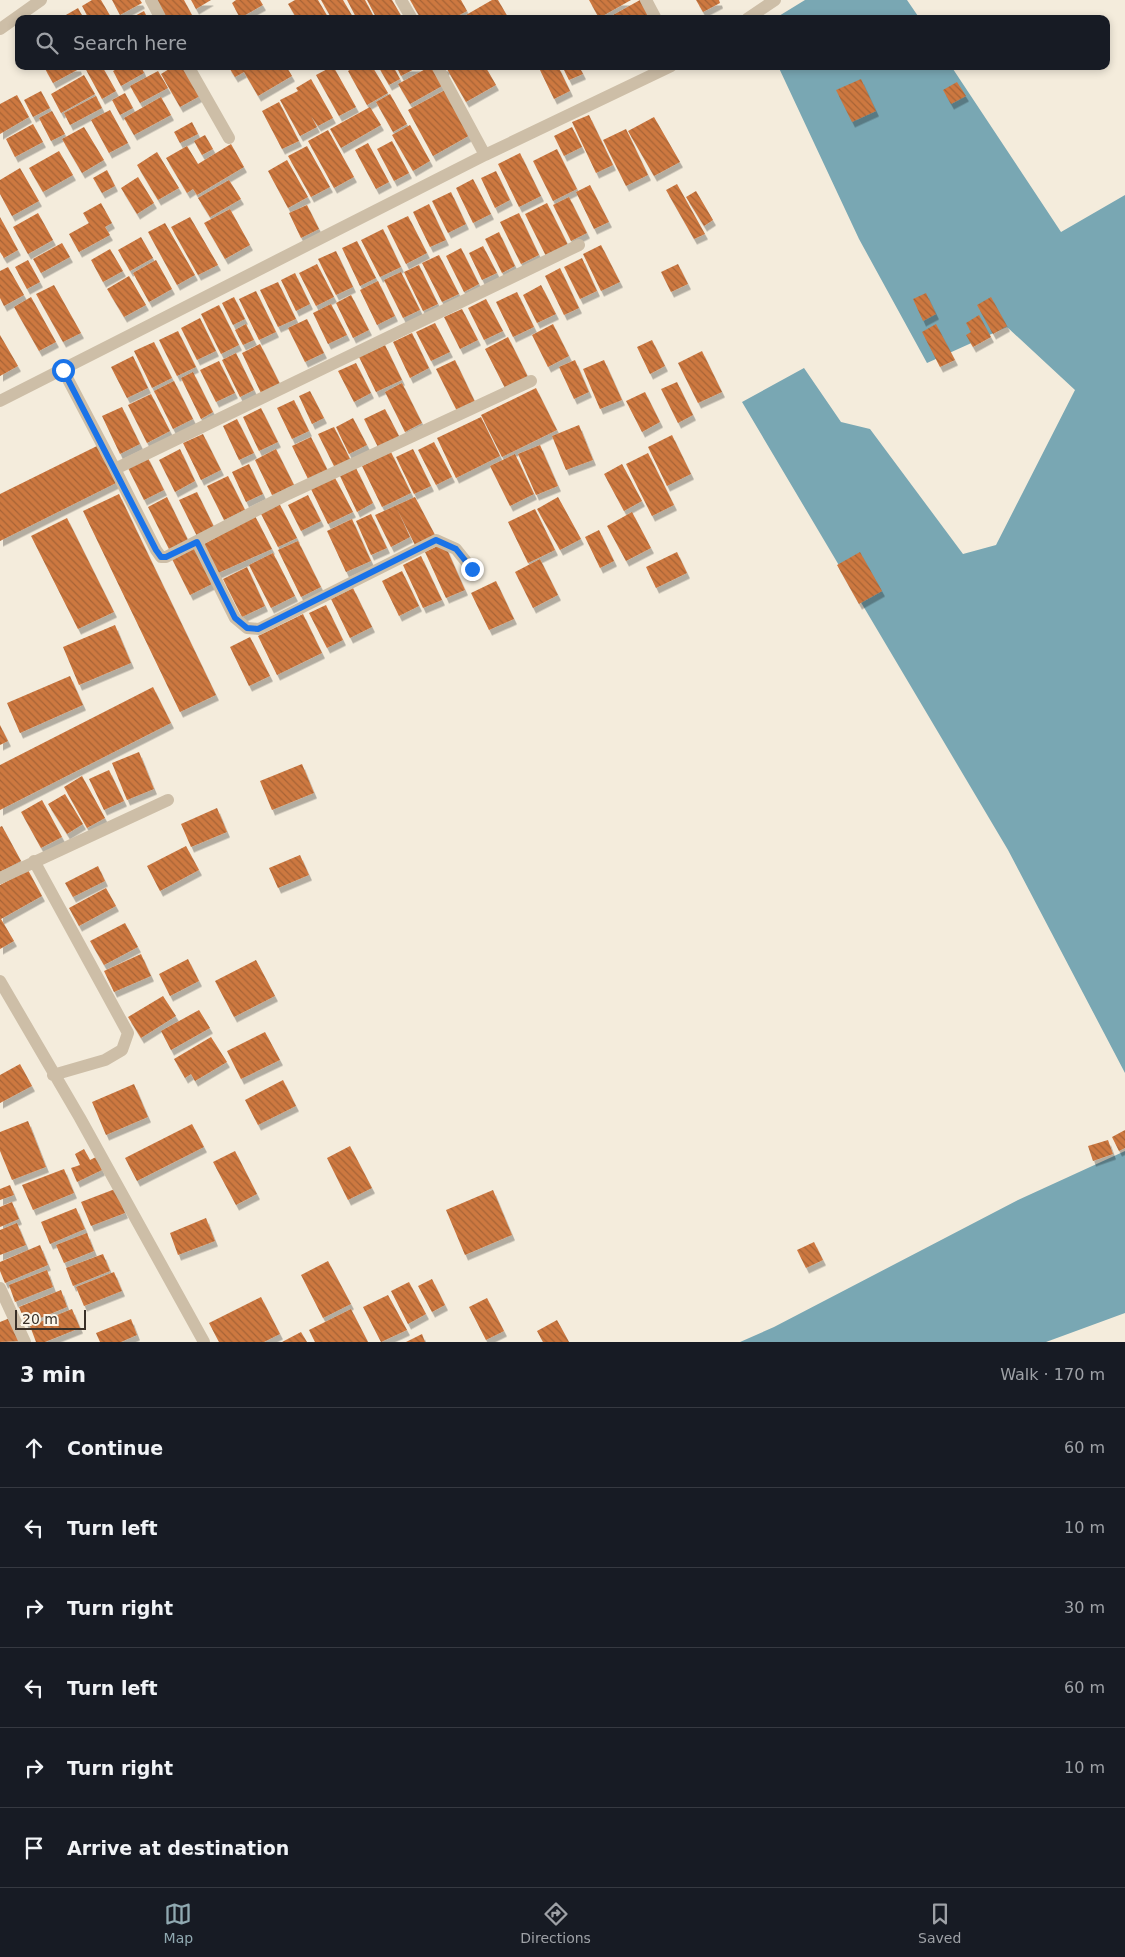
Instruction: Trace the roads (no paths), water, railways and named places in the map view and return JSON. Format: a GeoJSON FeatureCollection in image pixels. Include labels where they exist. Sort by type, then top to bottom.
{"type":"FeatureCollection","features":[{"type":"Feature","properties":{"kind":"street"},"geometry":{"type":"LineString","coordinates":[[20,15],[41,0]]}},
{"type":"Feature","properties":{"kind":"street"},"geometry":{"type":"LineString","coordinates":[[151,0],[159,15]]}},
{"type":"Feature","properties":{"kind":"street"},"geometry":{"type":"LineString","coordinates":[[401,0],[410,15]]}},
{"type":"Feature","properties":{"kind":"street"},"geometry":{"type":"LineString","coordinates":[[646,0],[654,15]]}},
{"type":"Feature","properties":{"kind":"street"},"geometry":{"type":"LineString","coordinates":[[753,15],[776,0]]}},
{"type":"Feature","properties":{"kind":"street"},"geometry":{"type":"LineString","coordinates":[[0,29],[15,18]]}},
{"type":"Feature","properties":{"kind":"street"},"geometry":{"type":"LineString","coordinates":[[190,70],[229,138]]}},
{"type":"Feature","properties":{"kind":"street"},"geometry":{"type":"LineString","coordinates":[[439,70],[485,155]]}},
{"type":"Feature","properties":{"kind":"street"},"geometry":{"type":"LineString","coordinates":[[0,401],[485,155],[663,70]]}},
{"type":"Feature","properties":{"kind":"street"},"geometry":{"type":"LineString","coordinates":[[115,469],[579,244]]}},
{"type":"Feature","properties":{"kind":"street"},"geometry":{"type":"LineString","coordinates":[[63,370],[161,557],[166,557],[197,542],[288,494],[531,381]]}},
{"type":"Feature","properties":{"kind":"street"},"geometry":{"type":"LineString","coordinates":[[197,542],[235,618],[247,628],[258,629],[436,540],[456,549],[472,569]]}},
{"type":"Feature","properties":{"kind":"street"},"geometry":{"type":"LineString","coordinates":[[0,878],[168,800]]}},
{"type":"Feature","properties":{"kind":"street"},"geometry":{"type":"LineString","coordinates":[[34,861],[128,1033],[122,1050],[105,1060],[53,1075]]}},
{"type":"Feature","properties":{"kind":"street"},"geometry":{"type":"LineString","coordinates":[[0,981],[53,1075],[80,1118],[204,1342]]}},
{"type":"Feature","properties":{"kind":"street"},"geometry":{"type":"LineString","coordinates":[[0,1288],[25,1342]]}},
{"type":"Feature","properties":{"kind":"water"},"geometry":{"type":"Polygon","coordinates":[[[805,0],[907,0],[917,15],[781,15],[805,0]]]}},
{"type":"Feature","properties":{"kind":"water"},"geometry":{"type":"Polygon","coordinates":[[[780,70],[954,70],[1061,232],[1125,195],[1125,1073],[1008,850],[742,402],[804,368],[841,422],[870,429],[963,554],[996,545],[1075,390],[1007,327],[927,363],[859,239],[780,70]]]}},
{"type":"Feature","properties":{"kind":"water"},"geometry":{"type":"Polygon","coordinates":[[[1125,1151],[1125,1313],[1046,1342],[740,1342],[774,1327],[1018,1200],[1125,1151]]]}}]}
